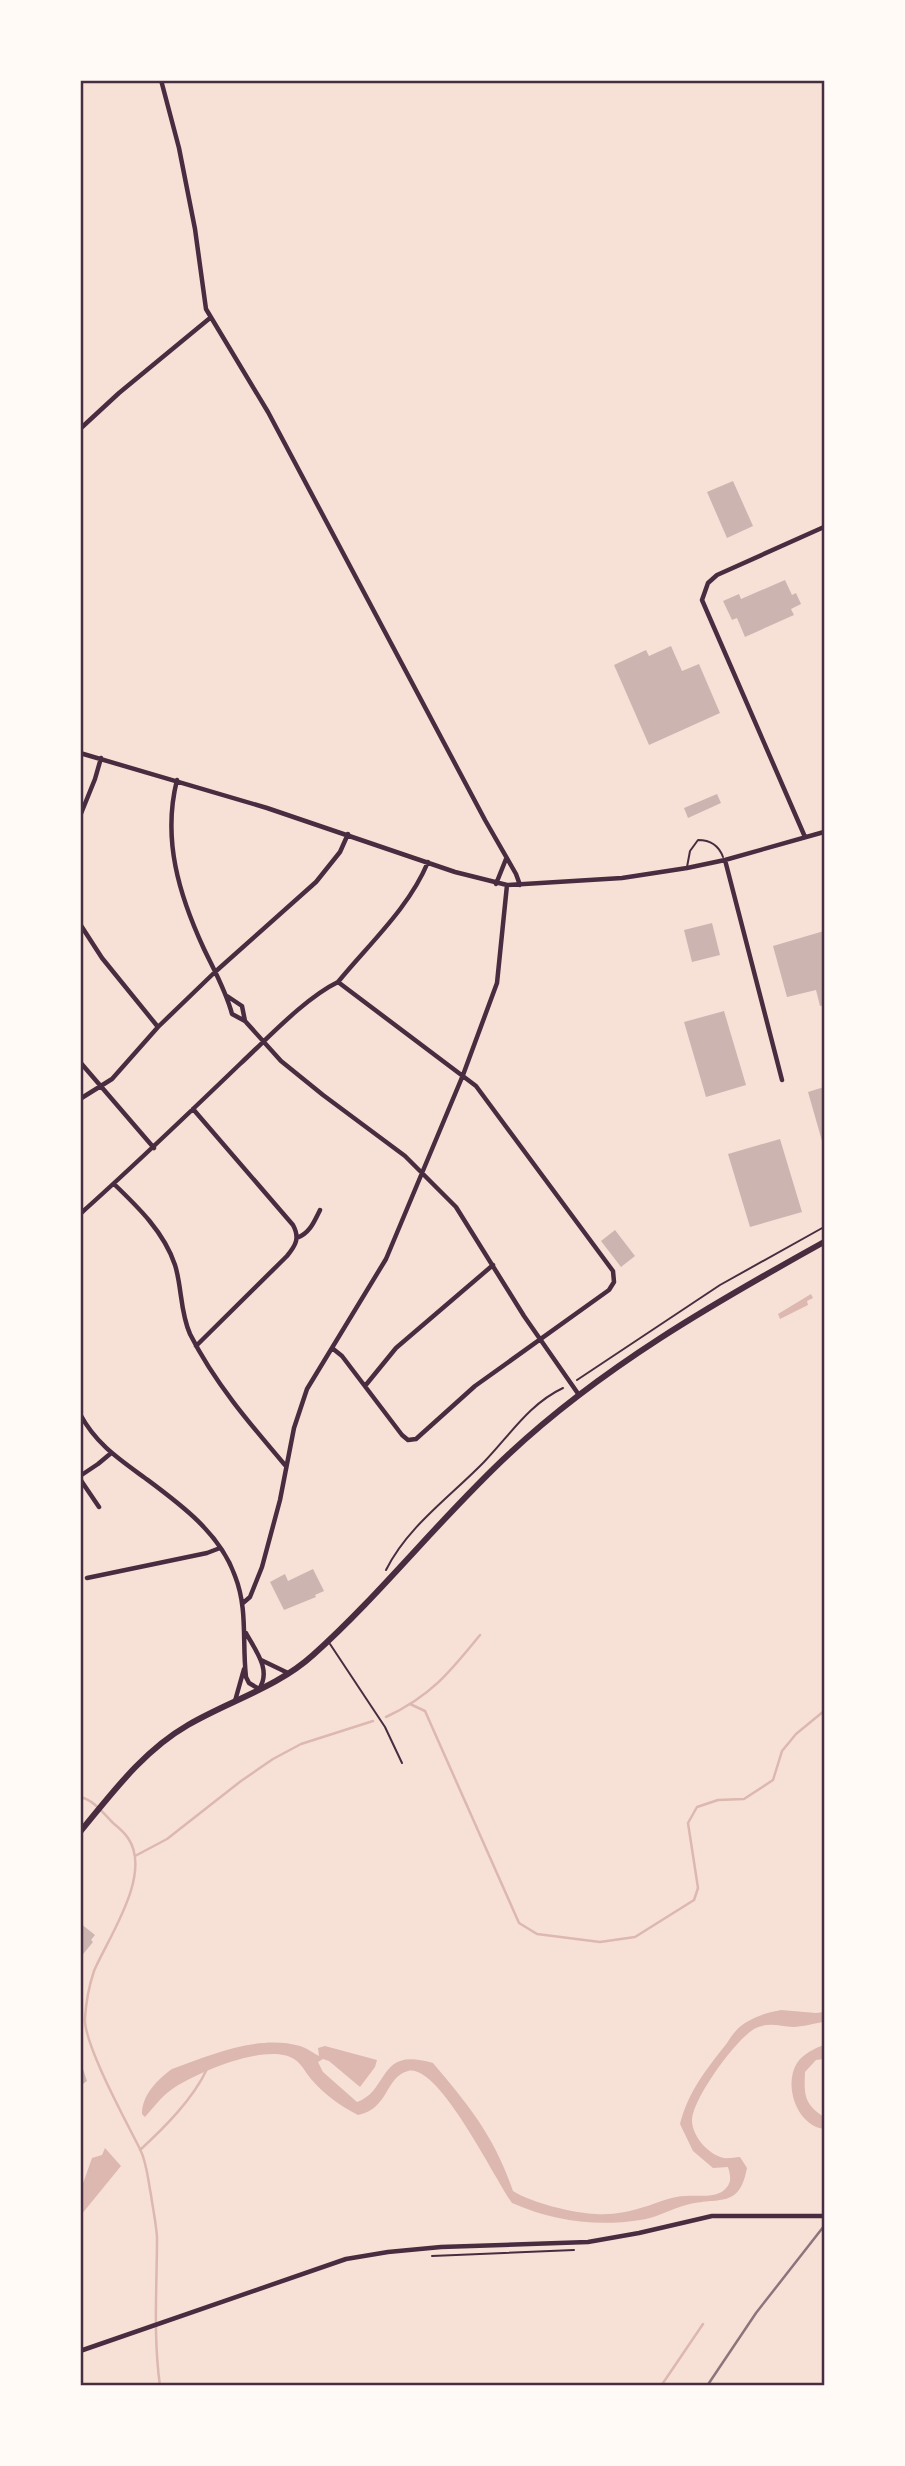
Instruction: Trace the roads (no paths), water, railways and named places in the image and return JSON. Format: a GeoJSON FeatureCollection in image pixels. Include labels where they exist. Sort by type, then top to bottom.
{"type":"FeatureCollection","features":[{"type":"Feature","properties":{"kind":"main road"},"geometry":{"type":"LineString","coordinates":[[80,1832],[141,1761],[165,1740],[188,1725],[288,1674],[314,1654],[510,1452],[579,1396],[651,1344],[721,1300],[824,1242]]}},
{"type":"Feature","properties":{"kind":"street"},"geometry":{"type":"LineString","coordinates":[[162,80],[195,229],[205,309],[268,412],[516,874],[520,886]]}},
{"type":"Feature","properties":{"kind":"street"},"geometry":{"type":"LineString","coordinates":[[80,429],[118,393],[210,318]]}},
{"type":"Feature","properties":{"kind":"street"},"geometry":{"type":"LineString","coordinates":[[805,837],[702,600],[708,583],[717,575],[824,527]]}},
{"type":"Feature","properties":{"kind":"street"},"geometry":{"type":"LineString","coordinates":[[80,753],[177,780],[496,884],[520,886],[622,878],[687,868],[824,832]]}},
{"type":"Feature","properties":{"kind":"street"},"geometry":{"type":"LineString","coordinates":[[80,816],[101,758]]}},
{"type":"Feature","properties":{"kind":"street"},"geometry":{"type":"LineString","coordinates":[[177,780],[172,798],[171,836],[177,879],[195,928],[228,996],[232,1014],[245,1021],[262,1043],[323,1095],[396,1149],[456,1207],[579,1396]]}},
{"type":"Feature","properties":{"kind":"street"},"geometry":{"type":"LineString","coordinates":[[80,1099],[112,1079],[158,1027],[316,882],[340,852],[348,834]]}},
{"type":"Feature","properties":{"kind":"street"},"geometry":{"type":"LineString","coordinates":[[496,884],[506,858]]}},
{"type":"Feature","properties":{"kind":"street"},"geometry":{"type":"LineString","coordinates":[[725,860],[782,1080]]}},
{"type":"Feature","properties":{"kind":"street"},"geometry":{"type":"LineString","coordinates":[[80,1214],[154,1148],[262,1043],[324,989],[338,982],[402,906],[421,879],[428,862]]}},
{"type":"Feature","properties":{"kind":"street"},"geometry":{"type":"LineString","coordinates":[[243,1603],[250,1597],[262,1567],[293,1428],[304,1397],[386,1259],[463,1075],[497,983],[507,885]]}},
{"type":"Feature","properties":{"kind":"street"},"geometry":{"type":"LineString","coordinates":[[80,924],[102,958],[158,1027]]}},
{"type":"Feature","properties":{"kind":"street"},"geometry":{"type":"LineString","coordinates":[[332,1348],[342,1356],[402,1436],[408,1440],[416,1439],[475,1386],[609,1290],[614,1282],[613,1271],[476,1086],[338,982]]}},
{"type":"Feature","properties":{"kind":"street"},"geometry":{"type":"LineString","coordinates":[[228,996],[242,1006],[245,1021]]}},
{"type":"Feature","properties":{"kind":"street"},"geometry":{"type":"LineString","coordinates":[[80,1062],[154,1148]]}},
{"type":"Feature","properties":{"kind":"street"},"geometry":{"type":"LineString","coordinates":[[193,1109],[293,1225],[297,1238],[287,1256],[196,1346]]}},
{"type":"Feature","properties":{"kind":"street"},"geometry":{"type":"LineString","coordinates":[[114,1184],[157,1230],[169,1249],[188,1329],[196,1346],[230,1396],[285,1466]]}},
{"type":"Feature","properties":{"kind":"street"},"geometry":{"type":"LineString","coordinates":[[297,1238],[311,1228],[320,1210]]}},
{"type":"Feature","properties":{"kind":"street"},"geometry":{"type":"LineString","coordinates":[[365,1386],[396,1348],[493,1265]]}},
{"type":"Feature","properties":{"kind":"street"},"geometry":{"type":"LineString","coordinates":[[80,1415],[95,1438],[110,1454],[183,1507],[202,1525],[220,1548],[236,1577],[243,1603],[246,1633],[245,1664],[235,1701]]}},
{"type":"Feature","properties":{"kind":"street"},"geometry":{"type":"LineString","coordinates":[[99,1507],[80,1477],[110,1454]]}},
{"type":"Feature","properties":{"kind":"street"},"geometry":{"type":"LineString","coordinates":[[87,1578],[220,1548]]}},
{"type":"Feature","properties":{"kind":"street"},"geometry":{"type":"LineString","coordinates":[[245,1664],[249,1683],[259,1689],[264,1676],[261,1660],[246,1633]]}},
{"type":"Feature","properties":{"kind":"street"},"geometry":{"type":"LineString","coordinates":[[261,1660],[288,1674]]}},
{"type":"Feature","properties":{"kind":"street"},"geometry":{"type":"LineString","coordinates":[[80,2351],[346,2259],[441,2247],[588,2242],[712,2216],[824,2216]]}},
{"type":"Feature","properties":{"kind":"lane"},"geometry":{"type":"LineString","coordinates":[[687,868],[690,851],[698,840],[711,842],[721,850],[725,860]]}},
{"type":"Feature","properties":{"kind":"lane"},"geometry":{"type":"LineString","coordinates":[[327,1640],[357,1681],[385,1727],[402,1763]]}},
{"type":"Feature","properties":{"kind":"waterway"},"geometry":{"type":"LineString","coordinates":[[386,1717],[428,1692],[480,1635]]}},
{"type":"Feature","properties":{"kind":"waterway"},"geometry":{"type":"LineString","coordinates":[[410,1704],[425,1711],[519,1923],[537,1934],[600,1942],[635,1937],[694,1900],[698,1888],[688,1823],[697,1807],[718,1800],[744,1799],[773,1780],[782,1751],[796,1734],[824,1711]]}},
{"type":"Feature","properties":{"kind":"waterway"},"geometry":{"type":"LineString","coordinates":[[135,1856],[167,1839],[273,1759],[301,1744],[373,1721]]}},
{"type":"Feature","properties":{"kind":"waterway"},"geometry":{"type":"LineString","coordinates":[[80,1797],[94,1804],[123,1832],[134,1853],[132,1887],[118,1924],[94,1971],[85,2018],[86,2030],[98,2064],[140,2149],[147,2172],[157,2237],[156,2330],[160,2386]]}},
{"type":"Feature","properties":{"kind":"waterway"},"geometry":{"type":"LineString","coordinates":[[140,2150],[186,2102],[207,2069]]}},
{"type":"Feature","properties":{"kind":"waterway"},"geometry":{"type":"LineString","coordinates":[[661,2386],[703,2324]]}},
{"type":"Feature","properties":{"kind":"railway"},"geometry":{"type":"LineString","coordinates":[[707,2386],[756,2313],[824,2226]]}}]}
